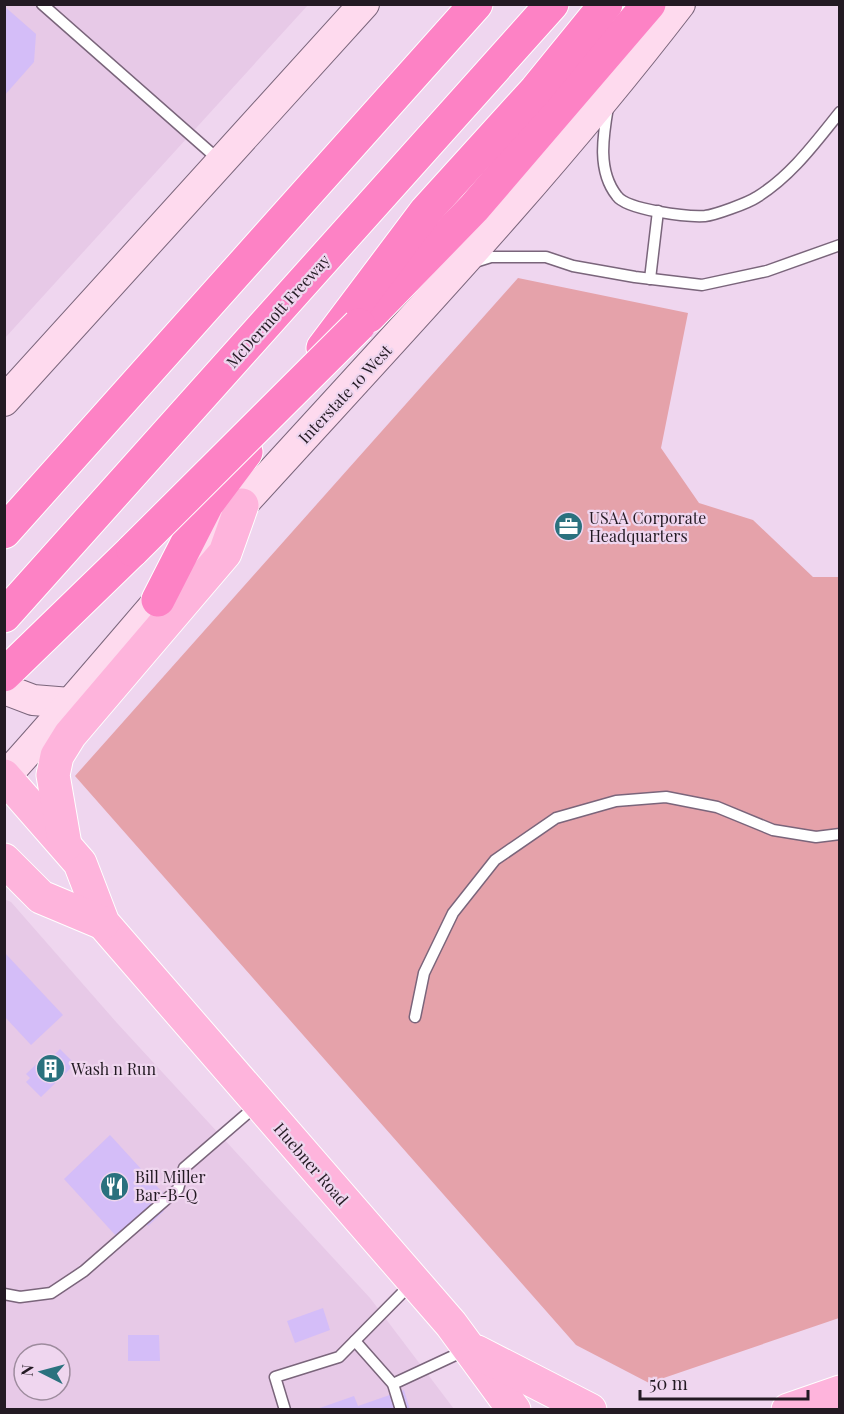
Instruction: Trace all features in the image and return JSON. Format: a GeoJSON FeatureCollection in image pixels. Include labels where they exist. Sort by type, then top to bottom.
{"type":"FeatureCollection","features":[{"type":"Feature","properties":{"kind":"highway"},"geometry":{"type":"LineString","coordinates":[[4,532],[476,4]]}},
{"type":"Feature","properties":{"kind":"highway","name":"McDermott Freeway"},"geometry":{"type":"LineString","coordinates":[[4,616],[552,4]]}},
{"type":"Feature","properties":{"kind":"highway"},"geometry":{"type":"LineString","coordinates":[[158,600],[207,504],[426,211],[536,90],[606,4]]}},
{"type":"Feature","properties":{"kind":"highway"},"geometry":{"type":"LineString","coordinates":[[4,675],[133,550],[474,208],[649,4]]}},
{"type":"Feature","properties":{"kind":"main road"},"geometry":{"type":"LineString","coordinates":[[4,401],[364,4]]}},
{"type":"Feature","properties":{"kind":"main road","name":"Interstate 10 West"},"geometry":{"type":"LineString","coordinates":[[5,777],[242,505],[463,265],[611,94],[680,4]]}},
{"type":"Feature","properties":{"kind":"main road"},"geometry":{"type":"LineString","coordinates":[[65,847],[53,775],[57,756],[70,735],[225,553],[242,505]]}},
{"type":"Feature","properties":{"kind":"main road"},"geometry":{"type":"LineString","coordinates":[[4,689],[33,699],[70,703]]}},
{"type":"Feature","properties":{"kind":"main road","name":"Huebner Road"},"geometry":{"type":"LineString","coordinates":[[5,777],[80,863],[103,923],[470,1348],[514,1410]]}},
{"type":"Feature","properties":{"kind":"main road","name":"Huebner Road"},"geometry":{"type":"LineString","coordinates":[[8,868],[41,897],[103,923]]}},
{"type":"Feature","properties":{"kind":"main road"},"geometry":{"type":"LineString","coordinates":[[470,1348],[590,1410]]}},
{"type":"Feature","properties":{"kind":"main road"},"geometry":{"type":"LineString","coordinates":[[788,1410],[840,1392]]}},
{"type":"Feature","properties":{"kind":"lane"},"geometry":{"type":"LineString","coordinates":[[42,4],[221,163]]}},
{"type":"Feature","properties":{"kind":"lane"},"geometry":{"type":"LineString","coordinates":[[611,94],[602,145],[609,184],[618,199],[637,208],[706,216],[756,198],[802,160],[840,112]]}},
{"type":"Feature","properties":{"kind":"lane"},"geometry":{"type":"LineString","coordinates":[[650,279],[658,211]]}},
{"type":"Feature","properties":{"kind":"lane"},"geometry":{"type":"LineString","coordinates":[[463,265],[491,257],[546,257],[573,266],[702,285],[768,271],[840,245]]}},
{"type":"Feature","properties":{"kind":"lane"},"geometry":{"type":"LineString","coordinates":[[415,1017],[424,973],[453,913],[495,860],[556,818],[616,801],[666,797],[717,807],[773,830],[816,837],[840,834]]}},
{"type":"Feature","properties":{"kind":"lane"},"geometry":{"type":"LineString","coordinates":[[4,1294],[20,1297],[51,1293],[84,1270],[178,1189],[184,1168],[259,1103]]}},
{"type":"Feature","properties":{"kind":"lane"},"geometry":{"type":"LineString","coordinates":[[285,1410],[275,1377],[339,1357],[414,1282]]}},
{"type":"Feature","properties":{"kind":"lane"},"geometry":{"type":"LineString","coordinates":[[355,1341],[393,1384],[401,1410]]}},
{"type":"Feature","properties":{"kind":"lane"},"geometry":{"type":"LineString","coordinates":[[393,1384],[470,1348]]}},
{"type":"Feature","properties":{"kind":"shaded area"},"geometry":{"type":"Polygon","coordinates":[[[5,5],[308,5],[5,338],[5,5]]]}},
{"type":"Feature","properties":{"kind":"shaded area","name":"USAA Corporate Headquarters"},"geometry":{"type":"Polygon","coordinates":[[[518,278],[688,313],[661,448],[699,503],[753,520],[813,577],[839,577],[839,1318],[649,1383],[576,1345],[75,776],[518,278]]]}},
{"type":"Feature","properties":{"kind":"shaded area"},"geometry":{"type":"Polygon","coordinates":[[[4,899],[11,902],[117,1023],[370,1298],[454,1409],[5,1409],[4,899]]]}},
{"type":"Feature","properties":{"kind":"building"},"geometry":{"type":"Polygon","coordinates":[[[4,6],[36,34],[34,62],[4,96],[4,6]]]}},
{"type":"Feature","properties":{"kind":"building"},"geometry":{"type":"Polygon","coordinates":[[[4,952],[63,1015],[31,1045],[4,1016],[4,952]]]}},
{"type":"Feature","properties":{"kind":"building","name":"Wash n Run"},"geometry":{"type":"Polygon","coordinates":[[[60,1049],[75,1064],[41,1097],[26,1082],[30,1078],[26,1074],[43,1058],[47,1062],[60,1049]]]}},
{"type":"Feature","properties":{"kind":"building","name":"Bill Miller Bar-B-Q"},"geometry":{"type":"Polygon","coordinates":[[[110,1135],[164,1194],[155,1202],[164,1211],[148,1226],[140,1217],[117,1237],[64,1179],[110,1135]]]}},
{"type":"Feature","properties":{"kind":"building"},"geometry":{"type":"Polygon","coordinates":[[[323,1308],[330,1330],[295,1343],[287,1321],[323,1308]]]}},
{"type":"Feature","properties":{"kind":"building"},"geometry":{"type":"Polygon","coordinates":[[[128,1335],[159,1335],[160,1361],[128,1361],[128,1335]]]}},
{"type":"Feature","properties":{"kind":"building"},"geometry":{"type":"Polygon","coordinates":[[[404,1390],[410,1410],[314,1410],[354,1396],[358,1406],[404,1390]]]}},
{"type":"Feature","properties":{"kind":"place","name":"USAA Corporate Headquarters"},"geometry":{"type":"Point","coordinates":[568,527]}},
{"type":"Feature","properties":{"kind":"place","name":"Wash n Run"},"geometry":{"type":"Point","coordinates":[50,1069]}},
{"type":"Feature","properties":{"kind":"place","name":"Bill Miller Bar-B-Q"},"geometry":{"type":"Point","coordinates":[114,1186]}}]}
